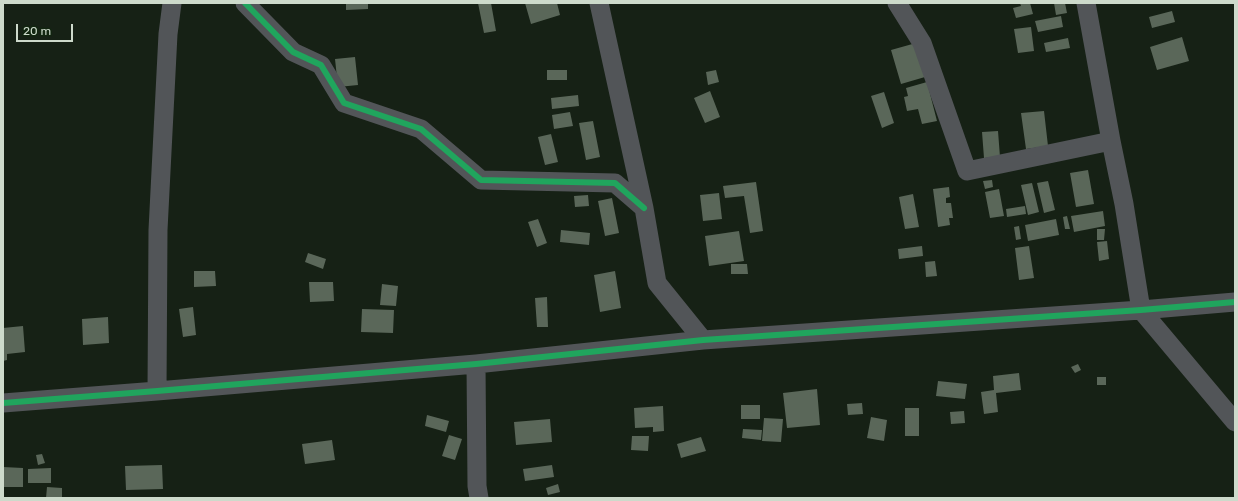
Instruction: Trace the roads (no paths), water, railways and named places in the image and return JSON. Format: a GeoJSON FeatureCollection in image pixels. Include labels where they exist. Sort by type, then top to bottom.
{"type":"FeatureCollection","features":[{"type":"Feature","properties":{"kind":"street"},"geometry":{"type":"LineString","coordinates":[[157,391],[158,230],[168,34],[172,3]]}},
{"type":"Feature","properties":{"kind":"street"},"geometry":{"type":"LineString","coordinates":[[245,3],[294,52],[321,65],[344,103],[421,129],[481,180],[614,183],[644,208]]}},
{"type":"Feature","properties":{"kind":"street"},"geometry":{"type":"LineString","coordinates":[[599,3],[644,208],[657,283],[703,340]]}},
{"type":"Feature","properties":{"kind":"street"},"geometry":{"type":"LineString","coordinates":[[897,3],[922,43],[967,171],[1111,141]]}},
{"type":"Feature","properties":{"kind":"street"},"geometry":{"type":"LineString","coordinates":[[1086,3],[1124,204],[1141,310],[1235,422]]}},
{"type":"Feature","properties":{"kind":"street"},"geometry":{"type":"LineString","coordinates":[[3,403],[476,364],[703,340],[1141,310],[1235,302]]}},
{"type":"Feature","properties":{"kind":"street"},"geometry":{"type":"LineString","coordinates":[[476,364],[477,486],[479,498]]}}]}
